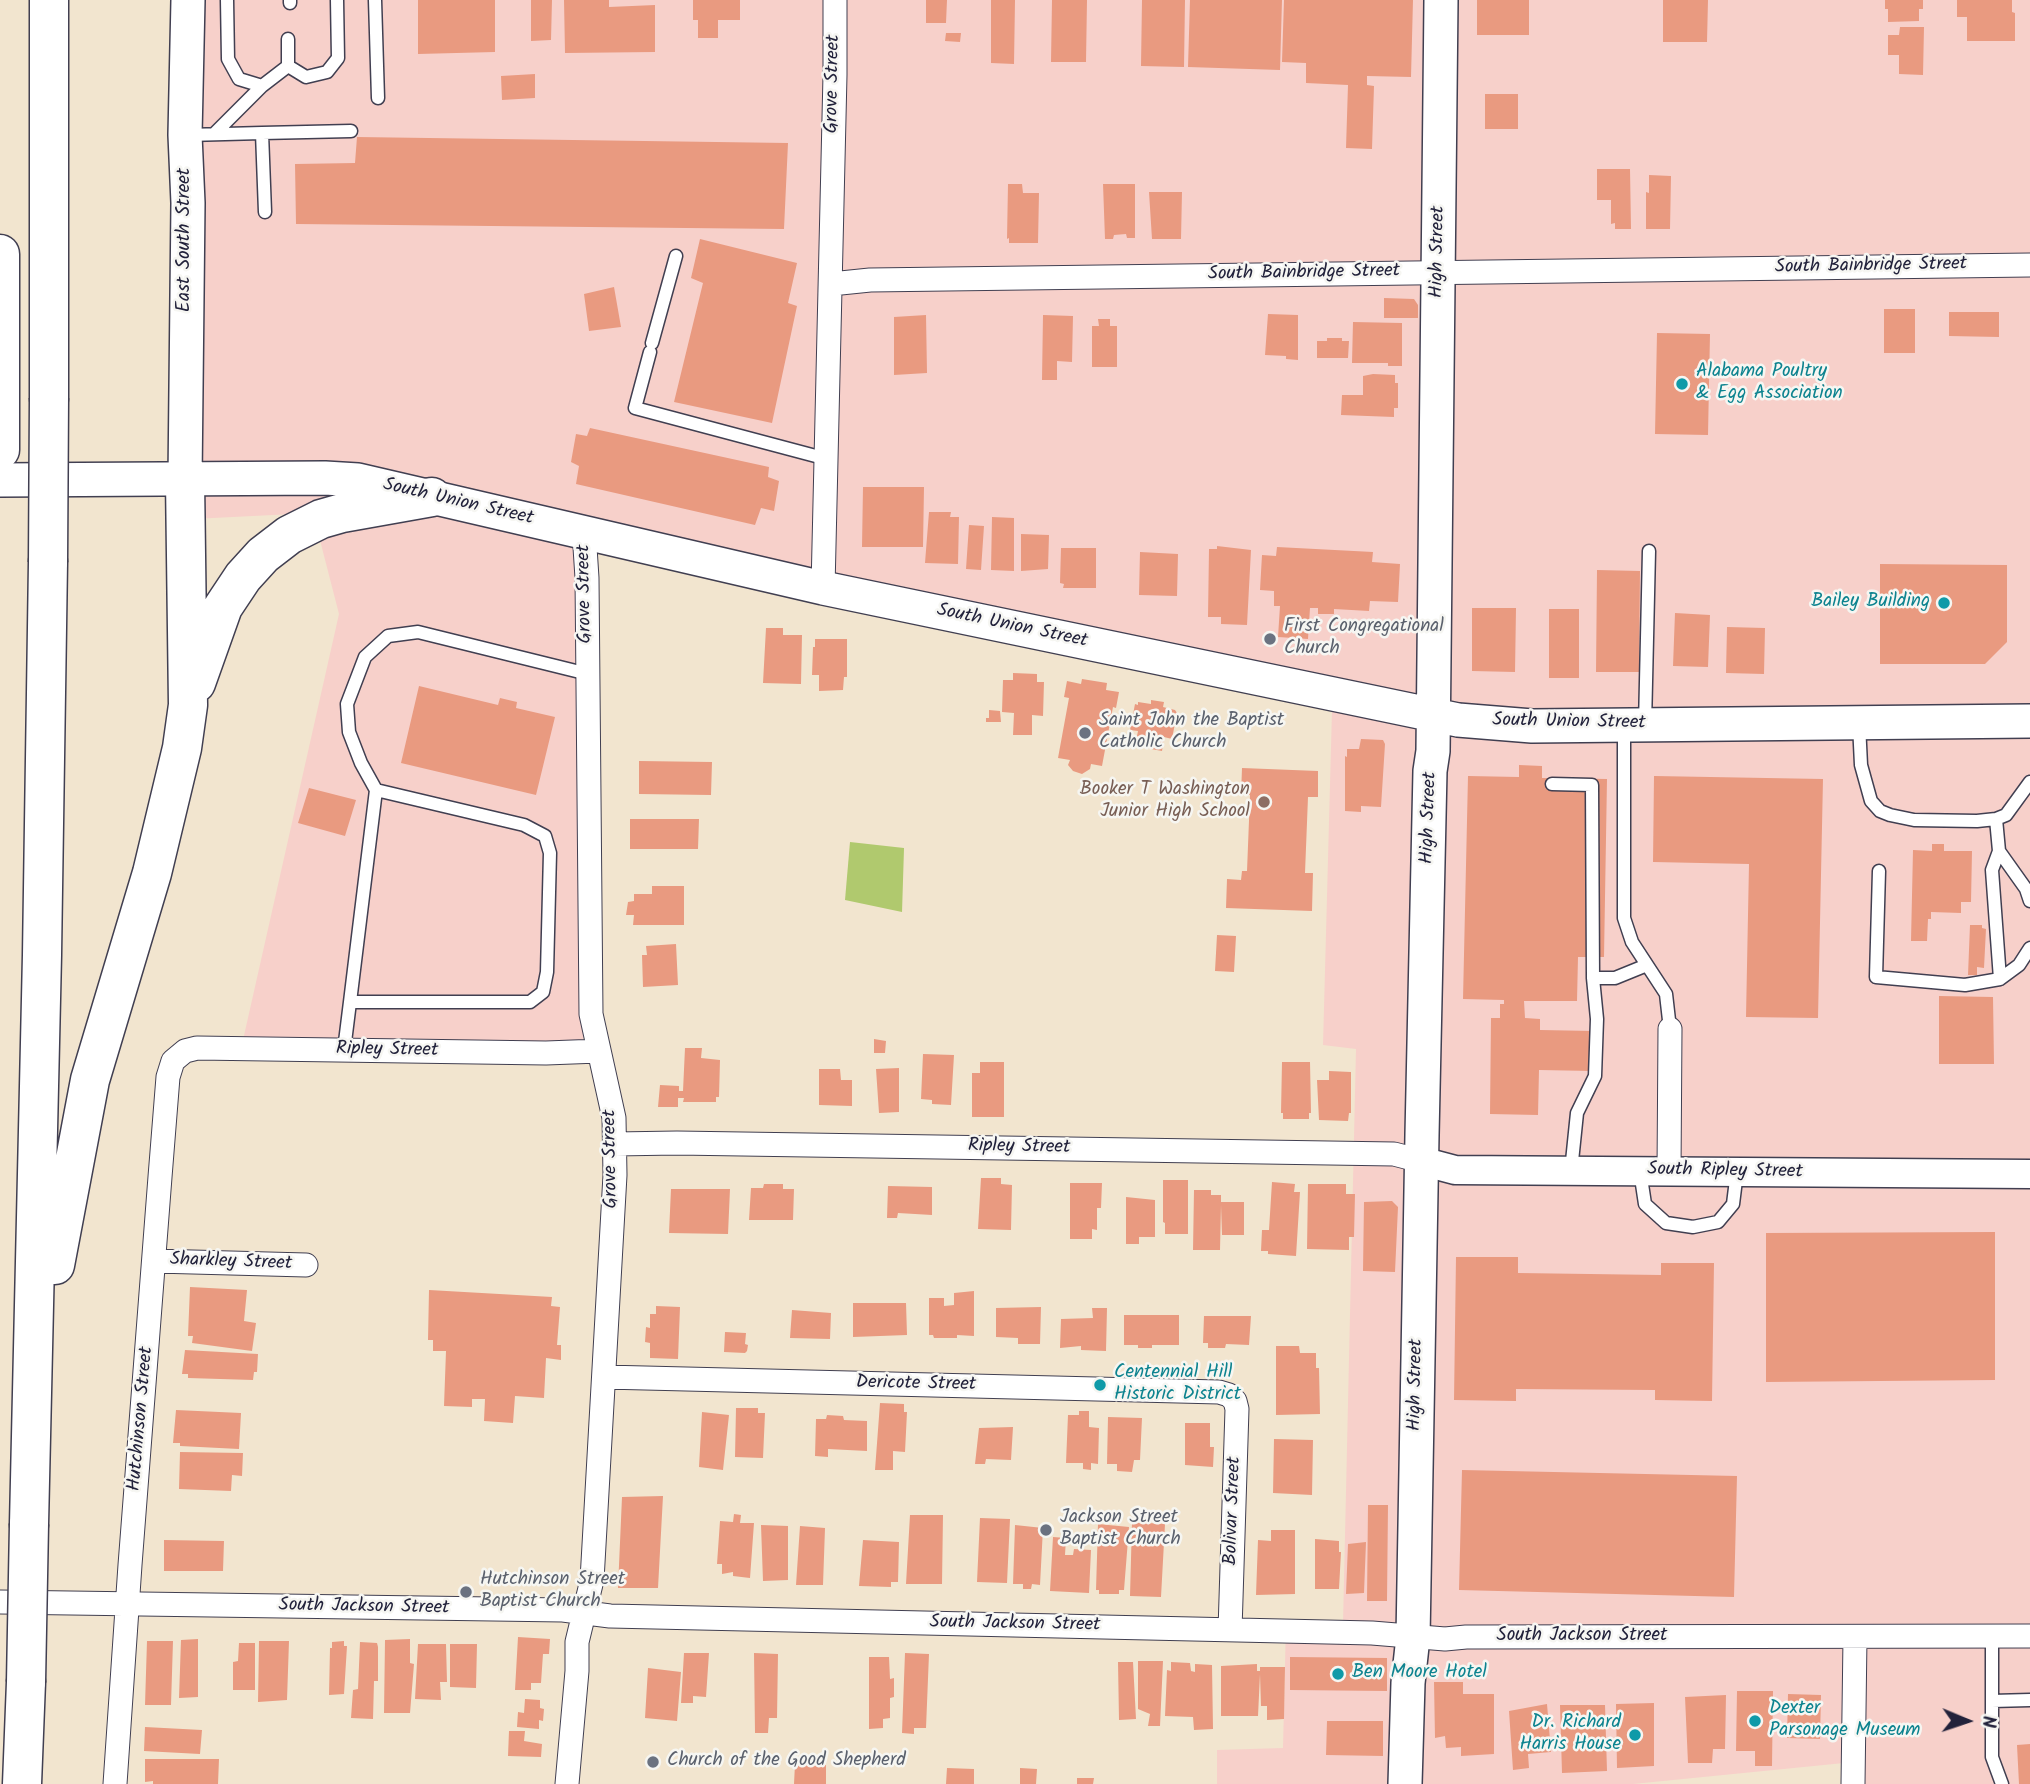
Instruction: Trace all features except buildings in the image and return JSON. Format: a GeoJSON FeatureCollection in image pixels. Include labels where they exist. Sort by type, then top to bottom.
{"type":"FeatureCollection","features":[{"type":"Feature","properties":{"kind":"highway"},"geometry":{"type":"LineString","coordinates":[[22,1784],[42,955],[48,562],[48,0]]}},
{"type":"Feature","properties":{"kind":"highway"},"geometry":{"type":"LineString","coordinates":[[0,254],[0,450]]}},
{"type":"Feature","properties":{"kind":"highway"},"geometry":{"type":"LineString","coordinates":[[185,480],[188,705]]}},
{"type":"Feature","properties":{"kind":"highway"},"geometry":{"type":"LineString","coordinates":[[32,1408],[63,1219],[90,1080],[155,863],[172,796],[188,705],[223,607],[243,577],[263,555],[289,535],[321,519],[342,513],[432,497]]}},
{"type":"Feature","properties":{"kind":"main road","name":"East South Street"},"geometry":{"type":"LineString","coordinates":[[185,480],[188,203],[200,135],[188,0]]}},
{"type":"Feature","properties":{"kind":"main road","name":"High Street"},"geometry":{"type":"LineString","coordinates":[[1405,1784],[1408,1683],[1413,1637],[1421,1161],[1433,714],[1441,0]]}},
{"type":"Feature","properties":{"kind":"main road","name":"South Union Street"},"geometry":{"type":"LineString","coordinates":[[0,480],[358,480],[823,587],[1458,720],[1532,726],[2030,721]]}},
{"type":"Feature","properties":{"kind":"street","name":"Grove Street"},"geometry":{"type":"LineString","coordinates":[[823,587],[835,0]]}},
{"type":"Feature","properties":{"kind":"street","name":"South Bainbridge Street"},"geometry":{"type":"LineString","coordinates":[[831,284],[870,280],[2030,265]]}},
{"type":"Feature","properties":{"kind":"street","name":"Grove Street"},"geometry":{"type":"LineString","coordinates":[[567,1784],[578,1671],[577,1642],[592,1580],[615,1144],[614,1118],[591,1014],[584,532]]}},
{"type":"Feature","properties":{"kind":"street"},"geometry":{"type":"LineString","coordinates":[[1669,1172],[1670,1029]]}},
{"type":"Feature","properties":{"kind":"street","name":"Ripley Street"},"geometry":{"type":"LineString","coordinates":[[177,1056],[197,1048],[546,1054],[600,1051]]}},
{"type":"Feature","properties":{"kind":"street","name":"Hutchinson Street"},"geometry":{"type":"LineString","coordinates":[[115,1784],[168,1077],[177,1056]]}},
{"type":"Feature","properties":{"kind":"street","name":"Ripley Street"},"geometry":{"type":"LineString","coordinates":[[615,1144],[705,1143],[1394,1154],[1421,1161]]}},
{"type":"Feature","properties":{"kind":"street","name":"South Ripley Street"},"geometry":{"type":"LineString","coordinates":[[1421,1161],[1455,1170],[2030,1174]]}},
{"type":"Feature","properties":{"kind":"street","name":"Sharkley Street"},"geometry":{"type":"LineString","coordinates":[[155,1261],[306,1265]]}},
{"type":"Feature","properties":{"kind":"street","name":"Dericote Street"},"geometry":{"type":"LineString","coordinates":[[604,1377],[1219,1392],[1229,1395]]}},
{"type":"Feature","properties":{"kind":"street","name":"Bolivar Street"},"geometry":{"type":"LineString","coordinates":[[1229,1395],[1235,1401],[1237,1409],[1230,1630]]}},
{"type":"Feature","properties":{"kind":"street","name":"South Jackson Street"},"geometry":{"type":"LineString","coordinates":[[0,1602],[563,1610],[610,1616],[1372,1633],[1445,1639],[2030,1636]]}},
{"type":"Feature","properties":{"kind":"street"},"geometry":{"type":"LineString","coordinates":[[1853,1784],[1854,1638]]}},
{"type":"Feature","properties":{"kind":"lane"},"geometry":{"type":"LineString","coordinates":[[227,0],[228,59],[239,79],[262,86]]}},
{"type":"Feature","properties":{"kind":"lane"},"geometry":{"type":"LineString","coordinates":[[288,66],[306,77],[317,76],[327,72],[338,58],[337,0]]}},
{"type":"Feature","properties":{"kind":"lane"},"geometry":{"type":"LineString","coordinates":[[375,0],[378,98]]}},
{"type":"Feature","properties":{"kind":"lane"},"geometry":{"type":"LineString","coordinates":[[288,39],[288,66]]}},
{"type":"Feature","properties":{"kind":"lane"},"geometry":{"type":"LineString","coordinates":[[200,135],[288,66]]}},
{"type":"Feature","properties":{"kind":"lane"},"geometry":{"type":"LineString","coordinates":[[200,135],[351,131]]}},
{"type":"Feature","properties":{"kind":"lane"},"geometry":{"type":"LineString","coordinates":[[262,133],[265,212]]}},
{"type":"Feature","properties":{"kind":"lane"},"geometry":{"type":"LineString","coordinates":[[676,256],[635,408],[827,459]]}},
{"type":"Feature","properties":{"kind":"lane"},"geometry":{"type":"LineString","coordinates":[[1649,551],[1635,725],[1624,918],[1632,942],[1666,994],[1670,1029]]}},
{"type":"Feature","properties":{"kind":"lane"},"geometry":{"type":"LineString","coordinates":[[344,1050],[376,790],[361,763],[349,732],[347,704],[365,657],[387,636],[418,632],[588,674]]}},
{"type":"Feature","properties":{"kind":"lane"},"geometry":{"type":"LineString","coordinates":[[1859,723],[1861,765],[1871,801],[1880,811],[1914,820],[1996,820],[2006,816],[2030,782]]}},
{"type":"Feature","properties":{"kind":"lane"},"geometry":{"type":"LineString","coordinates":[[1552,784],[1592,785],[1592,978],[1597,1019],[1595,1076],[1577,1113],[1571,1171]]}},
{"type":"Feature","properties":{"kind":"lane"},"geometry":{"type":"LineString","coordinates":[[350,1002],[530,1002],[542,992],[547,972],[550,853],[545,836],[524,825],[493,816],[376,790]]}},
{"type":"Feature","properties":{"kind":"lane"},"geometry":{"type":"LineString","coordinates":[[1996,820],[1998,851],[1992,870],[2000,979]]}},
{"type":"Feature","properties":{"kind":"lane"},"geometry":{"type":"LineString","coordinates":[[1998,851],[2026,889],[2030,901]]}},
{"type":"Feature","properties":{"kind":"lane"},"geometry":{"type":"LineString","coordinates":[[1879,871],[1876,977],[1965,985],[2000,979],[2019,965],[2030,948]]}},
{"type":"Feature","properties":{"kind":"lane"},"geometry":{"type":"LineString","coordinates":[[1592,978],[1615,978],[1647,965]]}},
{"type":"Feature","properties":{"kind":"lane"},"geometry":{"type":"LineString","coordinates":[[1640,1171],[1645,1204],[1666,1223],[1693,1227],[1717,1222],[1733,1204],[1737,1172]]}},
{"type":"Feature","properties":{"kind":"lane"},"geometry":{"type":"LineString","coordinates":[[1992,1636],[1992,1757],[2002,1784]]}},
{"type":"Feature","properties":{"kind":"lane"},"geometry":{"type":"LineString","coordinates":[[1992,1701],[2030,1700]]}},
{"type":"Feature","properties":{"kind":"shaded area"},"geometry":{"type":"Polygon","coordinates":[[[180,0],[2030,0],[2030,1784],[1865,1784],[1864,1761],[1633,1784],[1217,1784],[1217,1750],[1283,1748],[1286,1623],[1343,1624],[1356,1049],[1323,1045],[1332,710],[593,548],[583,1045],[243,1040],[339,614],[313,513],[173,520],[180,0]]]}},
{"type":"Feature","properties":{"kind":"green space"},"geometry":{"type":"Polygon","coordinates":[[[850,842],[904,848],[902,912],[845,900],[850,842]]]}},
{"type":"Feature","properties":{"kind":"place","name":"Alabama Poultry & Egg Association"},"geometry":{"type":"Point","coordinates":[1682,384]}},
{"type":"Feature","properties":{"kind":"place","name":"Bailey Building"},"geometry":{"type":"Point","coordinates":[1944,603]}},
{"type":"Feature","properties":{"kind":"place","name":"First Congregational Church"},"geometry":{"type":"Point","coordinates":[1270,639]}},
{"type":"Feature","properties":{"kind":"place","name":"Saint John the Baptist Catholic Church"},"geometry":{"type":"Point","coordinates":[1085,733]}},
{"type":"Feature","properties":{"kind":"place","name":"Booker T Washington Junior High School"},"geometry":{"type":"Point","coordinates":[1264,802]}},
{"type":"Feature","properties":{"kind":"place","name":"Centennial Hill Historic District"},"geometry":{"type":"Point","coordinates":[1100,1385]}},
{"type":"Feature","properties":{"kind":"place","name":"Jackson Street Baptist Church"},"geometry":{"type":"Point","coordinates":[1046,1530]}},
{"type":"Feature","properties":{"kind":"place","name":"Hutchinson Street Baptist Church"},"geometry":{"type":"Point","coordinates":[466,1592]}},
{"type":"Feature","properties":{"kind":"place","name":"Ben Moore Hotel"},"geometry":{"type":"Point","coordinates":[1338,1674]}},
{"type":"Feature","properties":{"kind":"place","name":"Dexter Parsonage Museum"},"geometry":{"type":"Point","coordinates":[1755,1721]}},
{"type":"Feature","properties":{"kind":"place","name":"Dr. Richard Harris House"},"geometry":{"type":"Point","coordinates":[1635,1735]}},
{"type":"Feature","properties":{"kind":"place","name":"Church of the Good Shepherd"},"geometry":{"type":"Point","coordinates":[653,1762]}}]}
